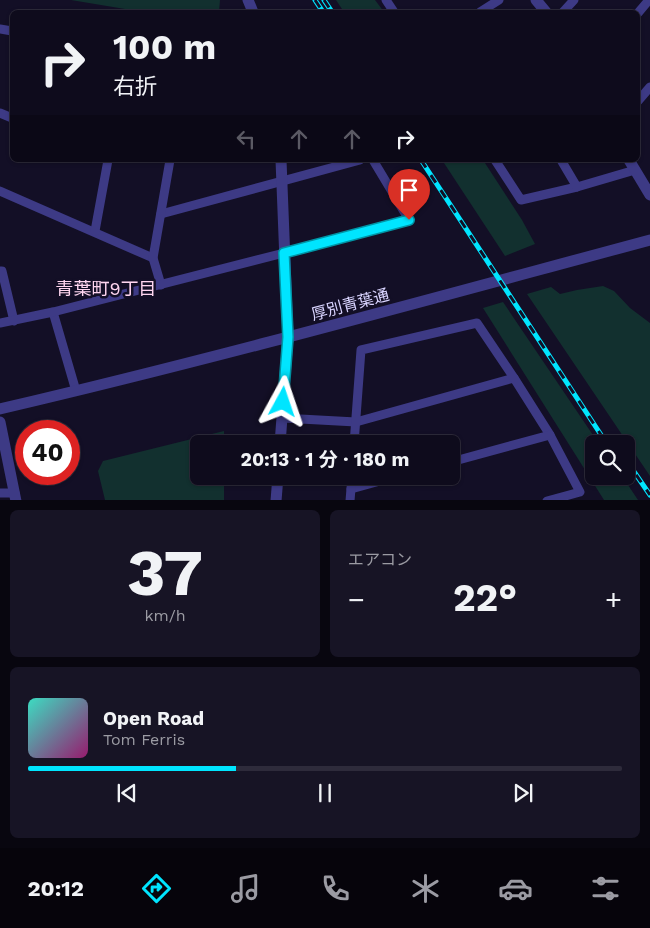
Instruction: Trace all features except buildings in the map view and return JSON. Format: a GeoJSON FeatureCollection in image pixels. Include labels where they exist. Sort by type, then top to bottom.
{"type":"FeatureCollection","features":[{"type":"Feature","properties":{"kind":"street"},"geometry":{"type":"LineString","coordinates":[[483,10],[499,0]]}},
{"type":"Feature","properties":{"kind":"street"},"geometry":{"type":"LineString","coordinates":[[536,0],[544,10]]}},
{"type":"Feature","properties":{"kind":"street"},"geometry":{"type":"LineString","coordinates":[[564,10],[574,0]]}},
{"type":"Feature","properties":{"kind":"street"},"geometry":{"type":"LineString","coordinates":[[640,11],[649,0]]}},
{"type":"Feature","properties":{"kind":"street"},"geometry":{"type":"LineString","coordinates":[[640,99],[650,87]]}},
{"type":"Feature","properties":{"kind":"street"},"geometry":{"type":"LineString","coordinates":[[94,231],[108,162]]}},
{"type":"Feature","properties":{"kind":"street"},"geometry":{"type":"LineString","coordinates":[[161,285],[153,258],[170,162]]}},
{"type":"Feature","properties":{"kind":"street"},"geometry":{"type":"LineString","coordinates":[[280,162],[288,337],[281,435]]}},
{"type":"Feature","properties":{"kind":"street"},"geometry":{"type":"LineString","coordinates":[[161,214],[353,162]]}},
{"type":"Feature","properties":{"kind":"street"},"geometry":{"type":"LineString","coordinates":[[0,323],[161,285],[409,220],[374,162]]}},
{"type":"Feature","properties":{"kind":"street"},"geometry":{"type":"LineString","coordinates":[[496,162],[521,200],[577,187],[632,165],[648,187]]}},
{"type":"Feature","properties":{"kind":"street"},"geometry":{"type":"LineString","coordinates":[[562,162],[577,187]]}},
{"type":"Feature","properties":{"kind":"street"},"geometry":{"type":"LineString","coordinates":[[0,191],[153,258]]}},
{"type":"Feature","properties":{"kind":"street","name":"厚別青葉通"},"geometry":{"type":"LineString","coordinates":[[0,409],[288,337],[650,240]]}},
{"type":"Feature","properties":{"kind":"street"},"geometry":{"type":"LineString","coordinates":[[0,271],[2,272],[14,321]]}},
{"type":"Feature","properties":{"kind":"street"},"geometry":{"type":"LineString","coordinates":[[53,312],[76,391]]}},
{"type":"Feature","properties":{"kind":"street"},"geometry":{"type":"LineString","coordinates":[[355,435],[360,350],[477,323],[550,435],[580,492],[547,500]]}},
{"type":"Feature","properties":{"kind":"street"},"geometry":{"type":"LineString","coordinates":[[282,418],[356,422],[514,378]]}},
{"type":"Feature","properties":{"kind":"street"},"geometry":{"type":"LineString","coordinates":[[0,422],[16,497],[0,493]]}},
{"type":"Feature","properties":{"kind":"street"},"geometry":{"type":"LineString","coordinates":[[460,460],[550,435]]}},
{"type":"Feature","properties":{"kind":"street"},"geometry":{"type":"LineString","coordinates":[[276,500],[277,485]]}},
{"type":"Feature","properties":{"kind":"street"},"geometry":{"type":"LineString","coordinates":[[350,500],[351,485]]}},
{"type":"Feature","properties":{"kind":"street"},"geometry":{"type":"LineString","coordinates":[[351,489],[365,485]]}},
{"type":"Feature","properties":{"kind":"green space"},"geometry":{"type":"Polygon","coordinates":[[[71,0],[220,0],[219,10],[131,10],[71,0]]]}},
{"type":"Feature","properties":{"kind":"green space"},"geometry":{"type":"Polygon","coordinates":[[[336,0],[375,0],[382,10],[343,10],[336,0]]]}},
{"type":"Feature","properties":{"kind":"green space"},"geometry":{"type":"Polygon","coordinates":[[[443,162],[484,162],[522,220],[535,244],[505,256],[443,162]]]}},
{"type":"Feature","properties":{"kind":"green space"},"geometry":{"type":"Polygon","coordinates":[[[603,286],[614,291],[630,308],[650,323],[650,476],[635,454],[635,435],[622,435],[527,294],[551,287],[560,294],[603,286]]]}},
{"type":"Feature","properties":{"kind":"green space"},"geometry":{"type":"Polygon","coordinates":[[[503,302],[593,435],[585,435],[585,470],[483,308],[503,302]]]}},
{"type":"Feature","properties":{"kind":"green space"},"geometry":{"type":"Polygon","coordinates":[[[224,431],[224,435],[208,435],[224,431]]]}},
{"type":"Feature","properties":{"kind":"green space"},"geometry":{"type":"Polygon","coordinates":[[[190,439],[190,485],[224,485],[224,500],[105,500],[98,471],[103,461],[190,439]]]}},
{"type":"Feature","properties":{"kind":"green space"},"geometry":{"type":"Polygon","coordinates":[[[595,485],[628,485],[638,500],[604,500],[595,485]]]}},
{"type":"Feature","properties":{"kind":"railway"},"geometry":{"type":"LineString","coordinates":[[315,0],[322,10]]}},
{"type":"Feature","properties":{"kind":"railway"},"geometry":{"type":"LineString","coordinates":[[324,0],[331,10]]}},
{"type":"Feature","properties":{"kind":"railway"},"geometry":{"type":"LineString","coordinates":[[422,162],[601,435]]}},
{"type":"Feature","properties":{"kind":"railway"},"geometry":{"type":"LineString","coordinates":[[635,473],[650,495]]}},
{"type":"Feature","properties":{"kind":"district","name":"青葉町9丁目"},"geometry":{"type":"Point","coordinates":[106,289]}},
{"type":"Feature","properties":{"kind":"route"},"geometry":{"type":"LineString","coordinates":[[283,402],[288,337],[284,253],[409,220]]}}]}
